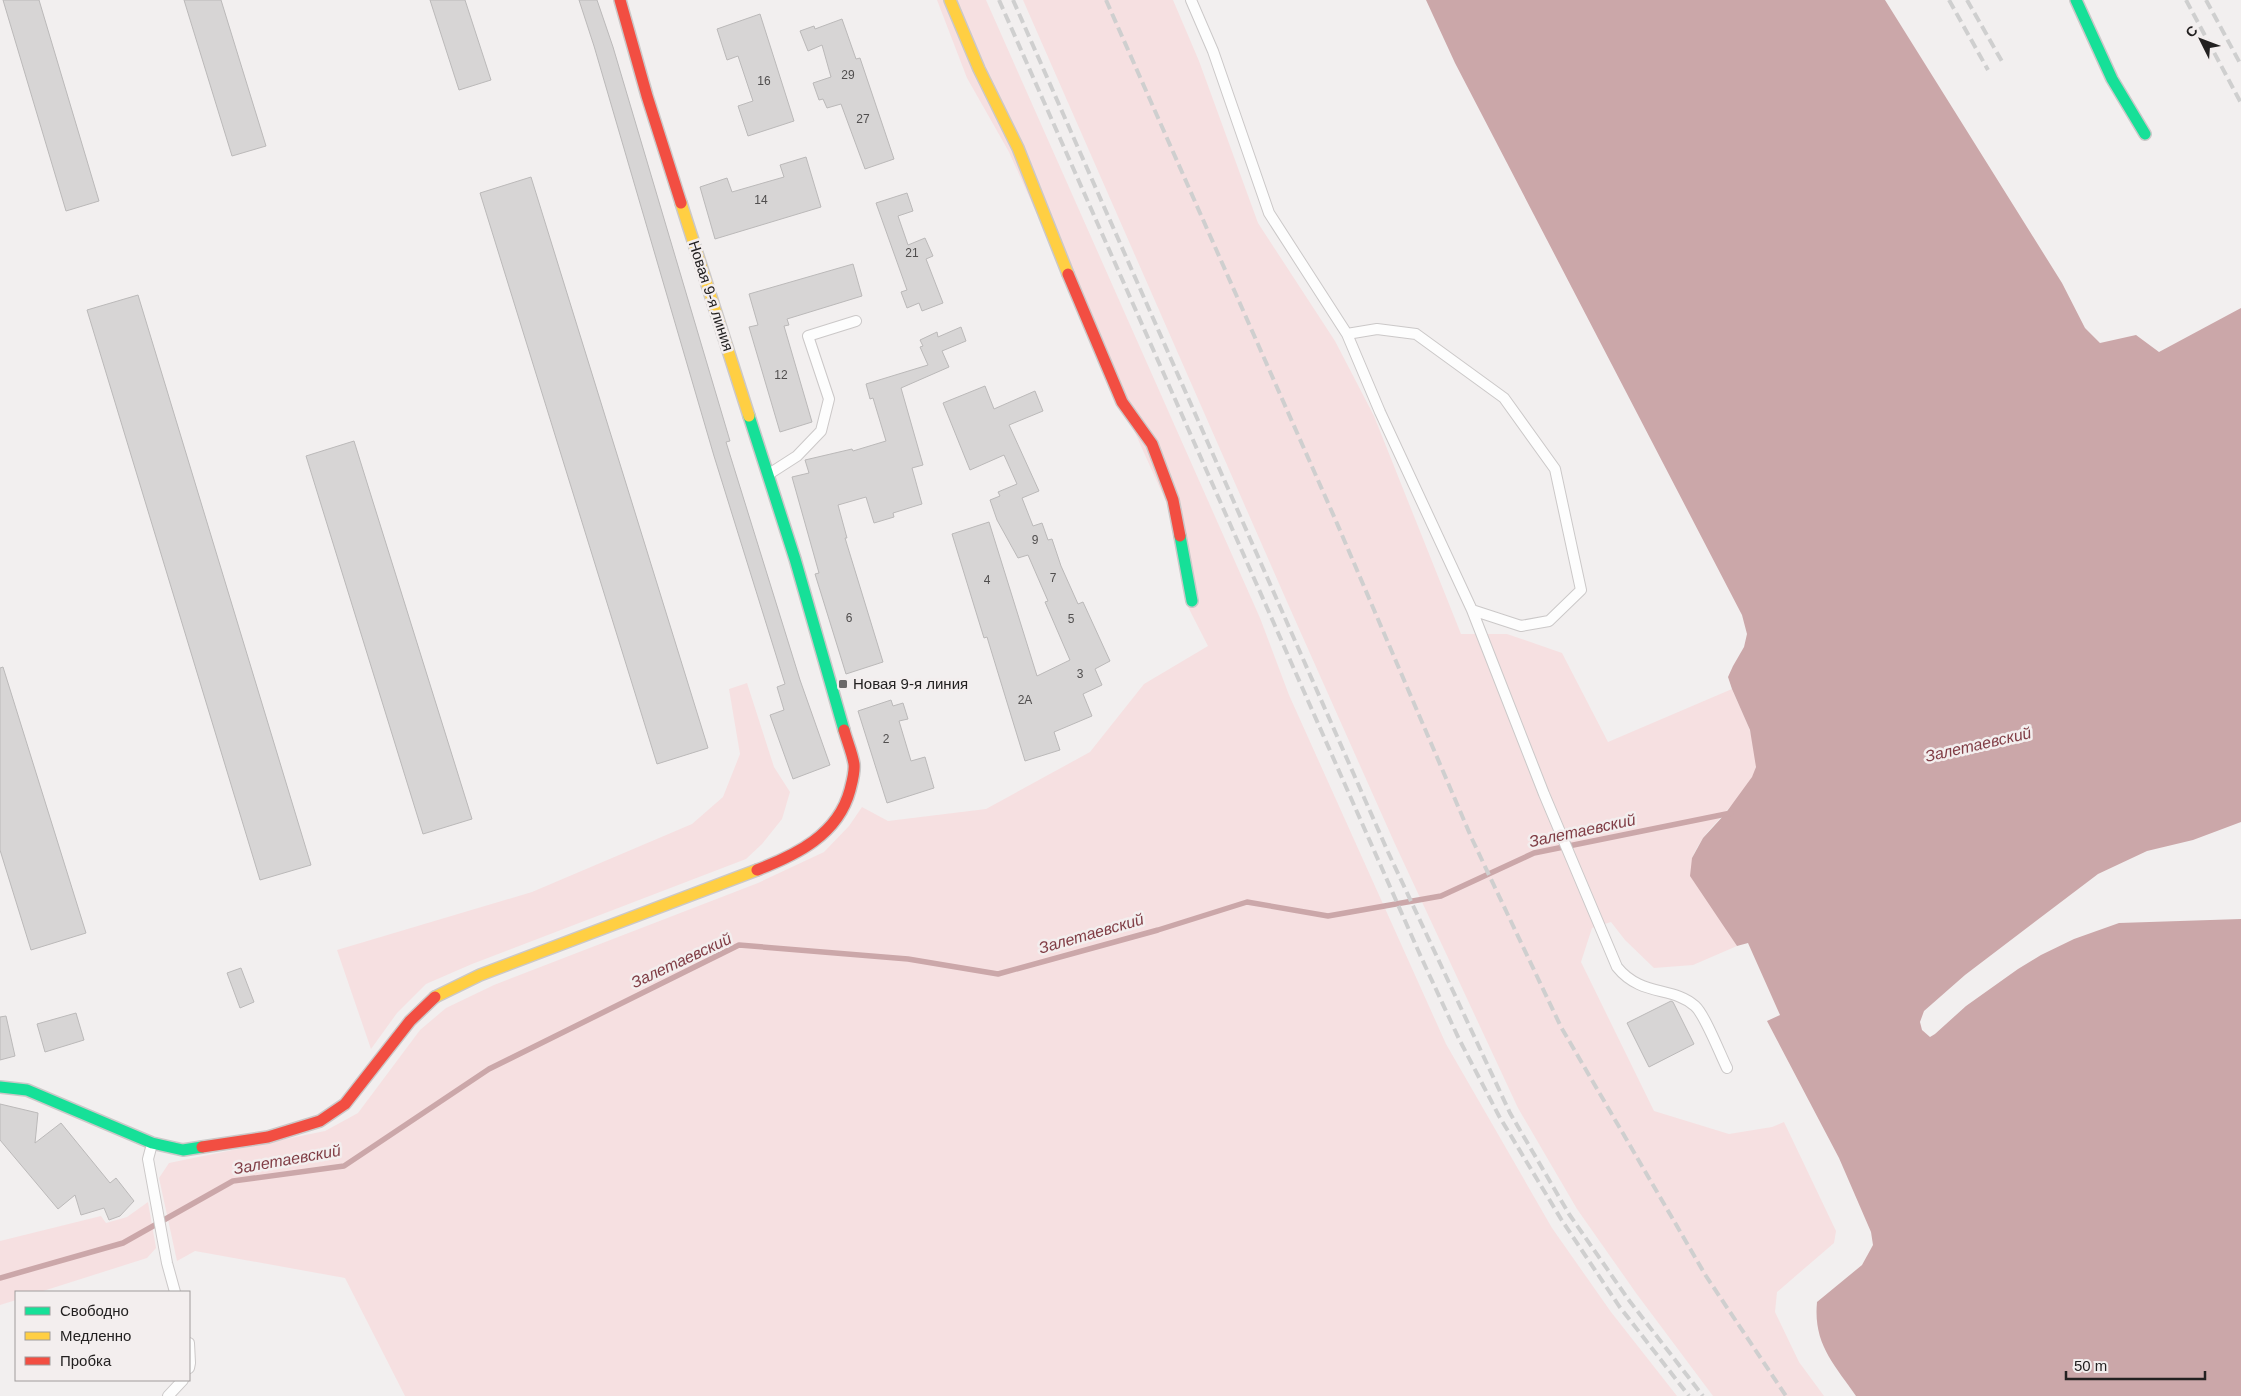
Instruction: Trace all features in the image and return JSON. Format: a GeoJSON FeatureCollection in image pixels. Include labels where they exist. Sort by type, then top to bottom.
{"type":"FeatureCollection","features":[{"type":"Feature","properties":{"kind":"street","name":"Новая 9-я линия"},"geometry":{"type":"LineString","coordinates":[[152,1143],[183,1150],[268,1137],[320,1121],[345,1104],[410,1021],[436,996],[480,975],[789,858],[819,840],[842,815],[852,790],[854,765],[795,559],[647,96],[620,0]]}},
{"type":"Feature","properties":{"kind":"street"},"geometry":{"type":"LineString","coordinates":[[950,0],[979,68],[1018,148],[1085,316],[1122,402],[1152,444],[1173,500],[1192,601]]}},
{"type":"Feature","properties":{"kind":"street"},"geometry":{"type":"LineString","coordinates":[[2076,0],[2112,79],[2145,134]]}},
{"type":"Feature","properties":{"kind":"street"},"geometry":{"type":"LineString","coordinates":[[0,1087],[27,1090],[152,1143]]}},
{"type":"Feature","properties":{"kind":"lane"},"geometry":{"type":"LineString","coordinates":[[1191,0],[1213,52],[1268,213],[1348,334],[1380,412],[1472,610],[1544,794],[1617,967],[1622,974],[1638,985],[1682,998],[1697,1008],[1727,1068]]}},
{"type":"Feature","properties":{"kind":"lane"},"geometry":{"type":"LineString","coordinates":[[768,475],[797,456],[822,431],[829,399],[808,336],[856,321]]}},
{"type":"Feature","properties":{"kind":"lane"},"geometry":{"type":"LineString","coordinates":[[1348,334],[1377,328],[1416,334],[1504,398],[1554,469],[1582,590],[1549,621],[1520,626],[1472,610]]}},
{"type":"Feature","properties":{"kind":"lane"},"geometry":{"type":"LineString","coordinates":[[152,1143],[148,1159],[167,1263],[175,1291]]}},
{"type":"Feature","properties":{"kind":"lane"},"geometry":{"type":"LineString","coordinates":[[168,1396],[182,1381]]}},
{"type":"Feature","properties":{"kind":"shaded area"},"geometry":{"type":"Polygon","coordinates":[[[937,0],[986,0],[1260,618],[1289,695],[1446,1044],[1552,1228],[1611,1312],[1677,1396],[405,1396],[345,1278],[195,1251],[177,1261],[159,1178],[169,1163],[325,1131],[358,1113],[420,1030],[446,1008],[494,985],[758,883],[824,852],[849,826],[862,807],[888,821],[986,809],[1090,752],[1144,684],[1208,646],[1187,605],[1167,504],[1009,152],[967,78],[937,0]]]}},
{"type":"Feature","properties":{"kind":"shaded area"},"geometry":{"type":"Polygon","coordinates":[[[1023,0],[1173,0],[1199,61],[1258,223],[1335,341],[1374,416],[1461,634],[1507,634],[1562,653],[1608,742],[1732,689],[1752,737],[1755,747],[1756,766],[1749,783],[1703,838],[1692,858],[1725,927],[1737,946],[1693,965],[1654,968],[1625,940],[1611,922],[1592,928],[1581,962],[1654,1111],[1729,1134],[1772,1127],[1784,1122],[1836,1231],[1834,1243],[1777,1292],[1775,1312],[1799,1362],[1824,1396],[1713,1396],[1636,1293],[1577,1209],[1518,1108],[1395,844],[1023,0]]]}},
{"type":"Feature","properties":{"kind":"shaded area"},"geometry":{"type":"Polygon","coordinates":[[[747,683],[774,767],[790,792],[782,819],[762,844],[746,859],[472,964],[426,984],[397,1013],[371,1049],[337,950],[532,892],[692,824],[723,797],[740,754],[729,689],[747,683]]]}},
{"type":"Feature","properties":{"kind":"shaded area"},"geometry":{"type":"Polygon","coordinates":[[[148,1202],[156,1248],[147,1258],[43,1291],[15,1291],[15,1300],[0,1305],[0,1241],[101,1216],[106,1223],[127,1217],[148,1202]]]}},
{"type":"Feature","properties":{"kind":"water"},"geometry":{"type":"Polygon","coordinates":[[[1426,0],[1885,0],[2062,283],[2085,328],[2100,343],[2136,335],[2159,352],[2241,308],[2241,822],[2193,840],[2147,851],[2098,874],[1965,975],[1924,1011],[1920,1022],[1922,1030],[1930,1037],[1966,1006],[2041,955],[2074,939],[2119,923],[2241,919],[2241,1396],[1856,1396],[1827,1353],[1818,1330],[1817,1302],[1862,1265],[1873,1245],[1871,1232],[1839,1158],[1767,1021],[1780,1015],[1748,943],[1737,946],[1690,876],[1692,858],[1703,838],[1725,814],[1752,777],[1756,767],[1750,730],[1728,677],[1744,647],[1747,634],[1742,615],[1455,63],[1426,0]]]}},
{"type":"Feature","properties":{"kind":"building"},"geometry":{"type":"Polygon","coordinates":[[[3,0],[39,0],[99,201],[66,211],[3,0]]]}},
{"type":"Feature","properties":{"kind":"building"},"geometry":{"type":"Polygon","coordinates":[[[184,0],[221,0],[266,146],[232,156],[184,0]]]}},
{"type":"Feature","properties":{"kind":"building"},"geometry":{"type":"Polygon","coordinates":[[[430,0],[465,0],[491,80],[459,90],[430,0]]]}},
{"type":"Feature","properties":{"kind":"building"},"geometry":{"type":"Polygon","coordinates":[[[579,0],[597,0],[613,47],[730,441],[726,442],[800,680],[830,765],[793,779],[770,715],[784,710],[777,687],[785,684],[714,456],[579,0]]]}},
{"type":"Feature","properties":{"kind":"building"},"geometry":{"type":"Polygon","coordinates":[[[760,14],[794,121],[748,136],[738,106],[753,101],[738,56],[727,60],[717,29],[760,14]]]}},
{"type":"Feature","properties":{"kind":"building"},"geometry":{"type":"Polygon","coordinates":[[[842,19],[856,59],[860,58],[894,159],[865,169],[841,104],[827,108],[823,99],[819,100],[813,83],[831,77],[822,45],[808,51],[800,31],[814,26],[815,29],[842,19]]]}},
{"type":"Feature","properties":{"kind":"building"},"geometry":{"type":"Polygon","coordinates":[[[806,157],[821,207],[715,239],[700,187],[727,178],[732,192],[784,177],[780,165],[806,157]]]}},
{"type":"Feature","properties":{"kind":"building"},"geometry":{"type":"Polygon","coordinates":[[[531,177],[708,748],[657,764],[480,193],[531,177]]]}},
{"type":"Feature","properties":{"kind":"building"},"geometry":{"type":"Polygon","coordinates":[[[907,193],[913,211],[898,216],[908,245],[925,238],[933,256],[926,259],[943,303],[922,311],[919,303],[907,308],[901,292],[907,290],[876,203],[907,193]]]}},
{"type":"Feature","properties":{"kind":"building"},"geometry":{"type":"Polygon","coordinates":[[[853,264],[862,296],[787,319],[789,325],[784,326],[812,422],[780,432],[749,327],[758,325],[749,294],[853,264]]]}},
{"type":"Feature","properties":{"kind":"building"},"geometry":{"type":"Polygon","coordinates":[[[138,295],[311,865],[260,880],[87,310],[138,295]]]}},
{"type":"Feature","properties":{"kind":"building"},"geometry":{"type":"Polygon","coordinates":[[[961,327],[966,341],[942,351],[949,367],[901,388],[923,465],[912,468],[922,504],[893,513],[894,517],[874,523],[866,497],[838,505],[847,538],[845,538],[883,662],[846,674],[815,574],[819,573],[792,477],[809,473],[805,460],[852,449],[853,451],[886,441],[873,398],[870,399],[866,384],[928,365],[920,347],[923,346],[920,340],[937,332],[938,337],[961,327]]]}},
{"type":"Feature","properties":{"kind":"building"},"geometry":{"type":"Polygon","coordinates":[[[985,386],[994,409],[1035,391],[1043,411],[1009,425],[1039,491],[1022,498],[1033,526],[1042,523],[1048,540],[1052,539],[1061,566],[1078,604],[1083,602],[1110,661],[1095,669],[1102,685],[1083,694],[1092,716],[1054,732],[1060,750],[1025,761],[987,637],[984,638],[952,534],[989,522],[1037,676],[1070,660],[1045,602],[1048,601],[1028,555],[1018,558],[997,520],[990,500],[1000,496],[998,492],[1017,484],[1004,455],[970,470],[943,403],[985,386]]]}},
{"type":"Feature","properties":{"kind":"building"},"geometry":{"type":"Polygon","coordinates":[[[354,441],[472,819],[423,834],[306,456],[354,441]]]}},
{"type":"Feature","properties":{"kind":"building"},"geometry":{"type":"Polygon","coordinates":[[[3,667],[86,933],[31,950],[0,850],[0,668],[3,667]]]}},
{"type":"Feature","properties":{"kind":"building"},"geometry":{"type":"Polygon","coordinates":[[[891,700],[893,706],[903,703],[908,719],[899,721],[911,761],[925,757],[934,788],[887,803],[858,711],[891,700]]]}},
{"type":"Feature","properties":{"kind":"building"},"geometry":{"type":"Polygon","coordinates":[[[241,968],[254,1002],[240,1008],[227,973],[241,968]]]}},
{"type":"Feature","properties":{"kind":"building"},"geometry":{"type":"Polygon","coordinates":[[[1671,1001],[1694,1044],[1649,1067],[1627,1023],[1671,1001]]]}},
{"type":"Feature","properties":{"kind":"building"},"geometry":{"type":"Polygon","coordinates":[[[76,1013],[84,1040],[45,1052],[37,1024],[76,1013]]]}},
{"type":"Feature","properties":{"kind":"building"},"geometry":{"type":"Polygon","coordinates":[[[6,1016],[15,1056],[0,1060],[0,1017],[6,1016]]]}},
{"type":"Feature","properties":{"kind":"building"},"geometry":{"type":"Polygon","coordinates":[[[0,1104],[38,1113],[35,1143],[61,1123],[110,1183],[116,1178],[134,1201],[120,1216],[109,1220],[104,1208],[81,1215],[75,1195],[58,1209],[0,1140],[0,1104]]]}},
{"type":"Feature","properties":{"kind":"waterway","name":"Залетаевский"},"geometry":{"type":"LineString","coordinates":[[0,1278],[123,1243],[233,1181],[344,1166],[489,1069],[739,945],[908,959],[998,974],[1158,930],[1247,902],[1328,916],[1441,896],[1534,853],[1731,813]]}},
{"type":"Feature","properties":{"kind":"railway"},"geometry":{"type":"LineString","coordinates":[[999,0],[1421,957],[1459,1039],[1499,1116],[1561,1219],[1619,1306],[1689,1396]]}},
{"type":"Feature","properties":{"kind":"railway"},"geometry":{"type":"LineString","coordinates":[[1013,0],[1388,852],[1510,1113],[1569,1214],[1628,1299],[1703,1396]]}},
{"type":"Feature","properties":{"kind":"railway"},"geometry":{"type":"LineString","coordinates":[[1106,0],[1336,521],[1472,839],[1561,1027],[1706,1276],[1786,1396]]}},
{"type":"Feature","properties":{"kind":"railway"},"geometry":{"type":"LineString","coordinates":[[1949,0],[1988,70]]}},
{"type":"Feature","properties":{"kind":"railway"},"geometry":{"type":"LineString","coordinates":[[1967,0],[2004,65]]}},
{"type":"Feature","properties":{"kind":"railway"},"geometry":{"type":"LineString","coordinates":[[2186,0],[2241,103]]}},
{"type":"Feature","properties":{"kind":"railway"},"geometry":{"type":"LineString","coordinates":[[2206,0],[2241,65]]}},
{"type":"Feature","properties":{"kind":"traffic: fast"},"geometry":{"type":"LineString","coordinates":[[2076,0],[2112,79],[2145,134]]}},
{"type":"Feature","properties":{"kind":"traffic: fast"},"geometry":{"type":"LineString","coordinates":[[749,416],[795,559],[844,730]]}},
{"type":"Feature","properties":{"kind":"traffic: fast"},"geometry":{"type":"LineString","coordinates":[[1180,536],[1192,601]]}},
{"type":"Feature","properties":{"kind":"traffic: fast"},"geometry":{"type":"LineString","coordinates":[[0,1087],[27,1090],[152,1143],[183,1150],[202,1147]]}},
{"type":"Feature","properties":{"kind":"traffic: slow"},"geometry":{"type":"LineString","coordinates":[[950,0],[979,69],[1018,148],[1068,274]]}},
{"type":"Feature","properties":{"kind":"traffic: slow"},"geometry":{"type":"LineString","coordinates":[[681,203],[749,416]]}},
{"type":"Feature","properties":{"kind":"traffic: slow"},"geometry":{"type":"LineString","coordinates":[[435,997],[480,975],[757,870]]}},
{"type":"Feature","properties":{"kind":"traffic: jam"},"geometry":{"type":"LineString","coordinates":[[620,0],[647,96],[681,203]]}},
{"type":"Feature","properties":{"kind":"traffic: jam"},"geometry":{"type":"LineString","coordinates":[[1068,274],[1122,402],[1152,444],[1173,500],[1180,536]]}},
{"type":"Feature","properties":{"kind":"traffic: jam"},"geometry":{"type":"LineString","coordinates":[[757,870],[786,858],[814,841],[836,819],[844,806],[850,790],[854,770],[844,730]]}},
{"type":"Feature","properties":{"kind":"traffic: jam"},"geometry":{"type":"LineString","coordinates":[[202,1147],[268,1137],[320,1121],[345,1104],[410,1021],[435,997]]}},
{"type":"Feature","properties":{"kind":"place","name":"Новая 9-я линия"},"geometry":{"type":"Point","coordinates":[843,684]}}]}
